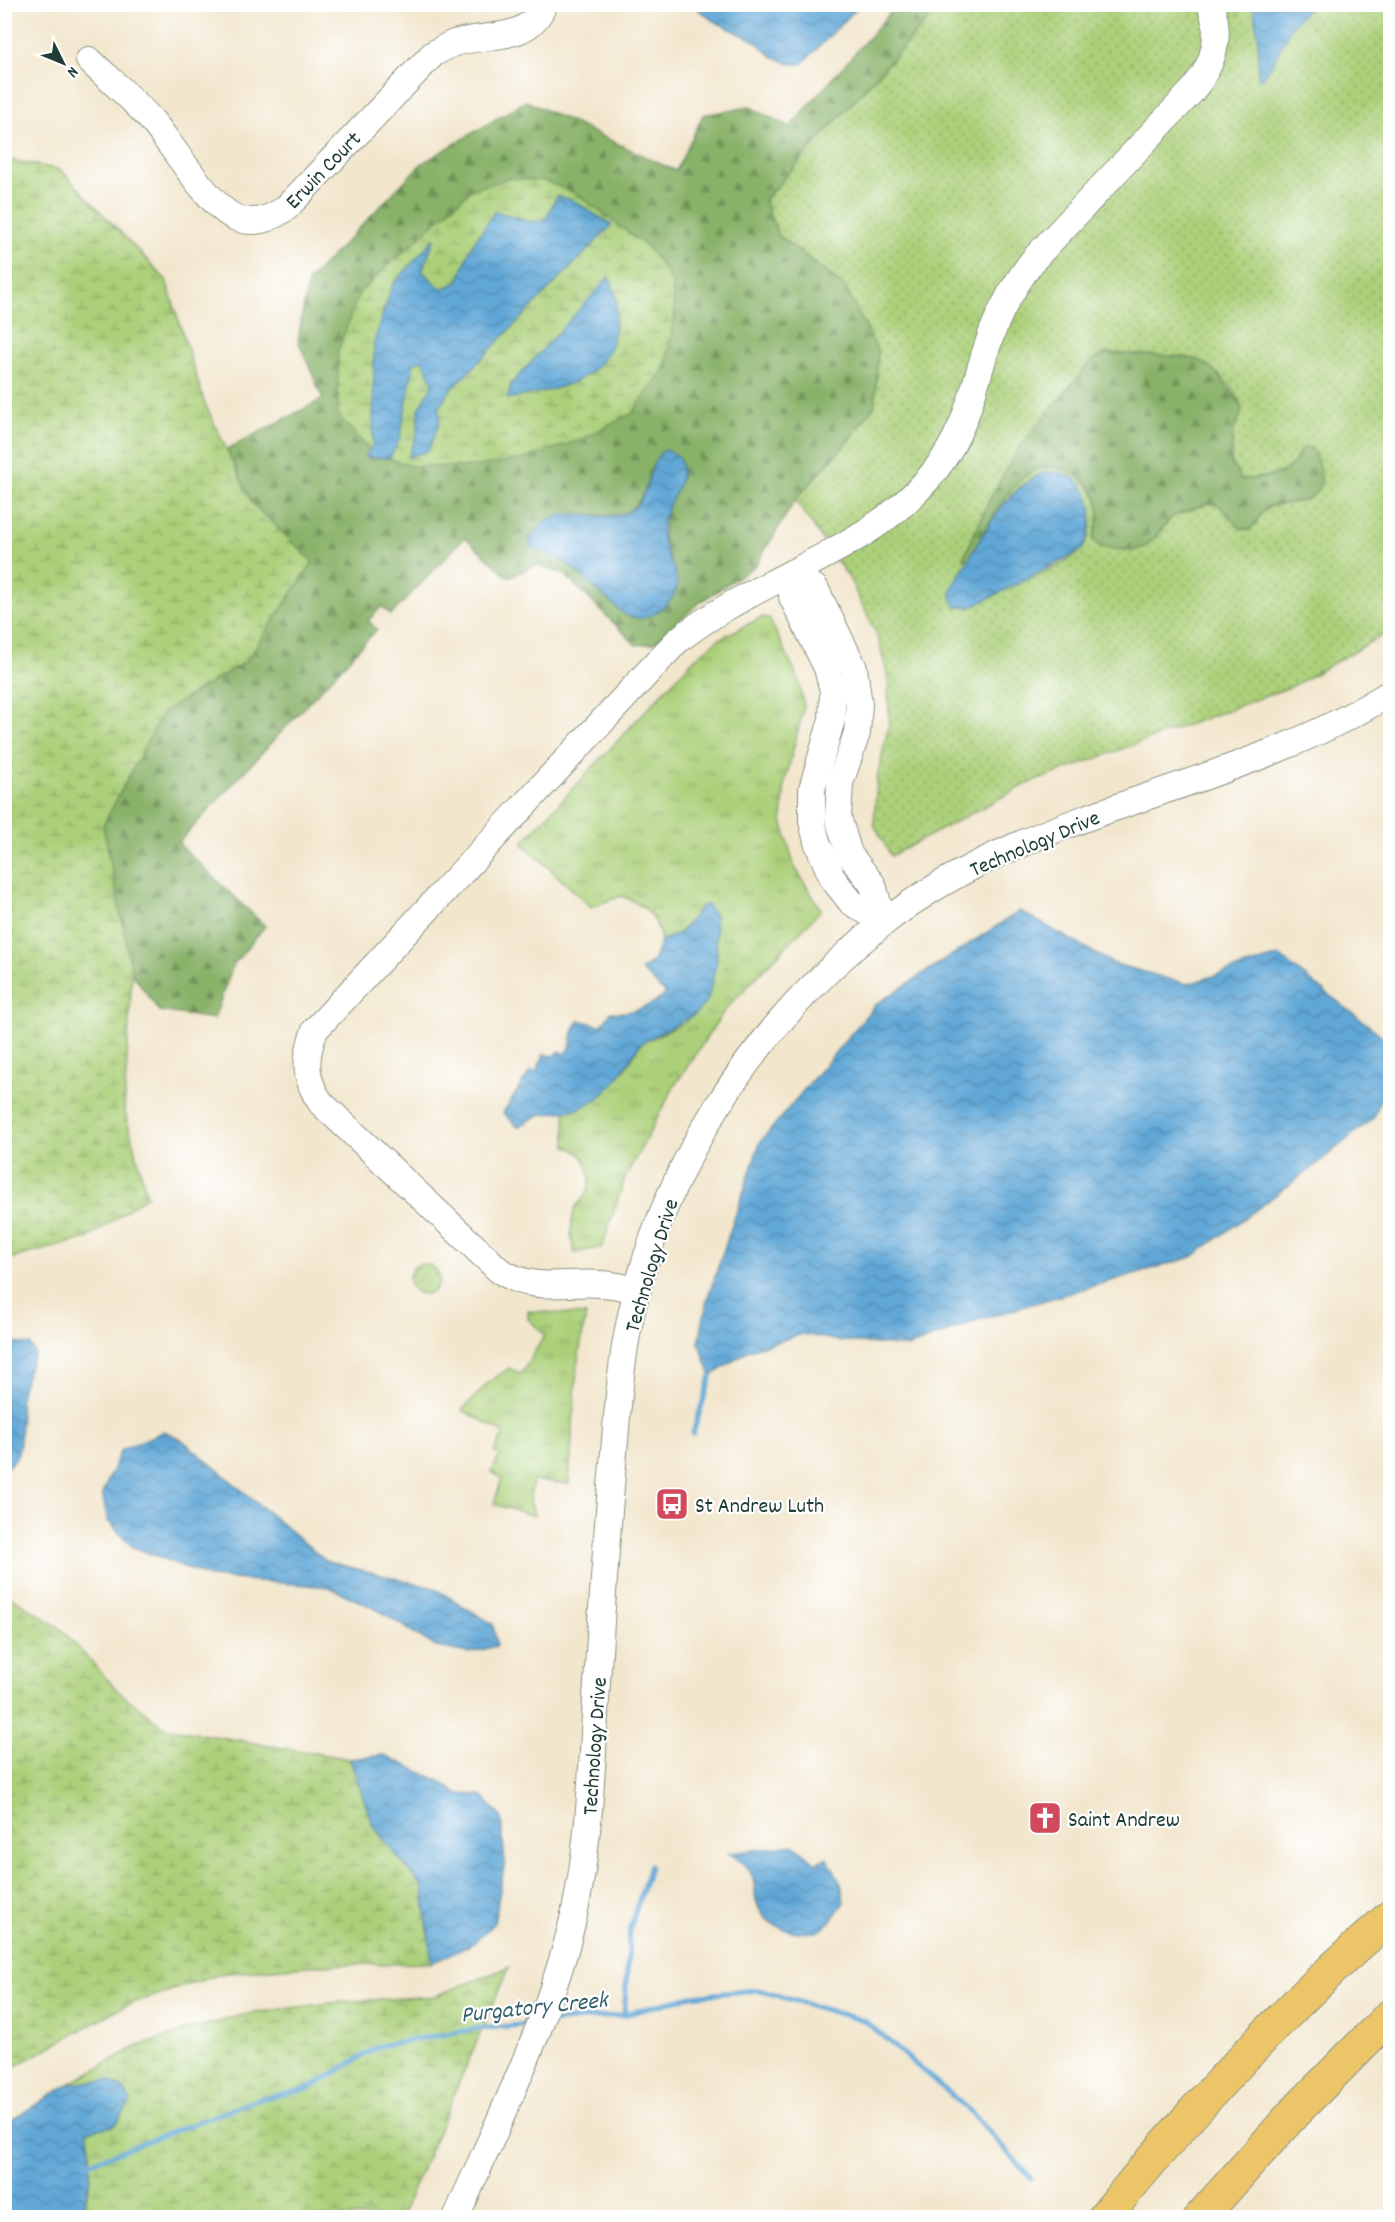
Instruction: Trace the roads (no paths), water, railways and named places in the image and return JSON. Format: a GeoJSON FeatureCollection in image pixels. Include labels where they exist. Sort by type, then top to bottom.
{"type":"FeatureCollection","features":[{"type":"Feature","properties":{"kind":"highway"},"geometry":{"type":"LineString","coordinates":[[1104,2217],[1222,2079],[1296,2003],[1390,1917]]}},
{"type":"Feature","properties":{"kind":"highway"},"geometry":{"type":"LineString","coordinates":[[1200,2217],[1293,2114],[1390,2016]]}},
{"type":"Feature","properties":{"kind":"highway"},"geometry":{"type":"LineString","coordinates":[[1210,2217],[1238,2175]]}},
{"type":"Feature","properties":{"kind":"street","name":"Erwin Court"},"geometry":{"type":"LineString","coordinates":[[89,60],[152,121],[219,205],[234,217],[253,222],[270,218],[286,208],[433,54],[453,43],[524,30],[536,21],[544,4]]}},
{"type":"Feature","properties":{"kind":"street"},"geometry":{"type":"LineString","coordinates":[[638,1290],[601,1284],[545,1286],[527,1284],[500,1271],[321,1103],[307,1076],[309,1045],[324,1017],[677,641],[704,619],[730,603],[792,573],[877,526],[900,508],[937,468],[965,420],[993,331],[1020,277],[1034,259],[1192,91],[1210,65],[1215,50],[1216,30],[1210,4]]}},
{"type":"Feature","properties":{"kind":"street"},"geometry":{"type":"LineString","coordinates":[[792,573],[792,597],[827,668],[833,691],[832,719],[812,789],[812,822],[817,843],[833,879],[851,902],[883,922]]}},
{"type":"Feature","properties":{"kind":"street","name":"Technology Drive"},"geometry":{"type":"LineString","coordinates":[[456,2217],[533,2038],[570,1933],[585,1852],[618,1404],[627,1334],[638,1290],[668,1198],[699,1136],[736,1075],[781,1019],[829,969],[883,922],[941,884],[1003,850],[1300,742],[1390,693]]}},
{"type":"Feature","properties":{"kind":"water"},"geometry":{"type":"Polygon","coordinates":[[[693,5],[860,5],[802,64],[790,64],[772,56],[755,41],[712,20],[693,5]]]}},
{"type":"Feature","properties":{"kind":"water"},"geometry":{"type":"Polygon","coordinates":[[[1253,5],[1317,5],[1306,11],[1290,28],[1269,70],[1262,79],[1258,78],[1258,37],[1253,5]]]}},
{"type":"Feature","properties":{"kind":"water"},"geometry":{"type":"Polygon","coordinates":[[[557,196],[572,200],[612,225],[448,393],[439,409],[440,422],[428,451],[408,457],[417,435],[419,409],[433,384],[423,360],[414,363],[400,438],[390,458],[364,457],[373,445],[374,342],[392,286],[435,237],[422,271],[442,289],[458,282],[471,247],[495,211],[531,222],[546,219],[557,196]]]}},
{"type":"Feature","properties":{"kind":"water"},"geometry":{"type":"Polygon","coordinates":[[[609,277],[616,295],[615,326],[610,346],[602,361],[576,381],[543,392],[507,399],[511,384],[609,277]]]}},
{"type":"Feature","properties":{"kind":"water"},"geometry":{"type":"Polygon","coordinates":[[[666,450],[678,456],[681,465],[679,482],[662,526],[662,539],[675,571],[676,591],[669,602],[655,613],[644,618],[636,618],[624,614],[562,559],[531,548],[529,541],[541,526],[553,518],[578,514],[617,516],[630,511],[642,497],[655,460],[666,450]]]}},
{"type":"Feature","properties":{"kind":"water"},"geometry":{"type":"Polygon","coordinates":[[[1046,472],[1062,473],[1074,479],[1083,487],[1089,498],[1091,523],[1082,550],[972,607],[956,607],[950,595],[954,584],[992,520],[1016,491],[1030,480],[1046,472]]]}},
{"type":"Feature","properties":{"kind":"water"},"geometry":{"type":"Polygon","coordinates":[[[707,905],[715,916],[717,960],[708,999],[696,1014],[641,1043],[613,1085],[597,1099],[579,1109],[539,1115],[518,1127],[503,1113],[531,1070],[536,1073],[544,1054],[554,1056],[560,1051],[566,1054],[574,1029],[580,1020],[601,1026],[611,1012],[640,1009],[666,994],[641,970],[654,960],[661,941],[681,932],[701,906],[707,905]]]}},
{"type":"Feature","properties":{"kind":"water"},"geometry":{"type":"Polygon","coordinates":[[[1020,911],[1112,963],[1187,984],[1279,956],[1390,1042],[1390,1074],[1374,1117],[1311,1169],[1192,1257],[981,1319],[908,1347],[834,1340],[803,1334],[749,1350],[711,1376],[699,1343],[707,1300],[760,1142],[876,1004],[1020,911]]]}},
{"type":"Feature","properties":{"kind":"water"},"geometry":{"type":"Polygon","coordinates":[[[5,1342],[30,1345],[35,1353],[21,1393],[17,1456],[5,1467],[5,1342]]]}},
{"type":"Feature","properties":{"kind":"water"},"geometry":{"type":"Polygon","coordinates":[[[164,1431],[182,1440],[326,1561],[434,1588],[493,1624],[497,1646],[469,1653],[436,1647],[380,1611],[329,1587],[210,1577],[133,1547],[108,1521],[102,1494],[121,1450],[164,1431]]]}},
{"type":"Feature","properties":{"kind":"water"},"geometry":{"type":"Polygon","coordinates":[[[384,1755],[440,1781],[457,1794],[481,1795],[501,1816],[505,1862],[494,1923],[473,1944],[432,1963],[423,1888],[373,1826],[350,1759],[384,1755]]]}},
{"type":"Feature","properties":{"kind":"water"},"geometry":{"type":"Polygon","coordinates":[[[795,1845],[816,1863],[827,1857],[841,1883],[844,1902],[827,1925],[818,1931],[792,1931],[783,1929],[768,1920],[758,1906],[753,1877],[749,1870],[729,1853],[795,1845]]]}},
{"type":"Feature","properties":{"kind":"water"},"geometry":{"type":"Polygon","coordinates":[[[110,2080],[126,2092],[131,2102],[114,2126],[87,2131],[91,2165],[80,2217],[5,2217],[5,2124],[69,2084],[110,2080]]]}},
{"type":"Feature","properties":{"kind":"waterway"},"geometry":{"type":"LineString","coordinates":[[693,1433],[711,1376]]}},
{"type":"Feature","properties":{"kind":"waterway"},"geometry":{"type":"LineString","coordinates":[[624,2015],[630,1928],[650,1866]]}},
{"type":"Feature","properties":{"kind":"waterway","name":"Purgatory Creek"},"geometry":{"type":"LineString","coordinates":[[550,2022],[624,2015],[691,1996],[758,1990],[865,2021],[972,2113],[1031,2178]]}},
{"type":"Feature","properties":{"kind":"waterway","name":"Purgatory Creek"},"geometry":{"type":"LineString","coordinates":[[87,2164],[258,2099],[308,2089],[379,2046],[475,2029],[532,2024]]}},
{"type":"Feature","properties":{"kind":"place","name":"St Andrew Luth"},"geometry":{"type":"Point","coordinates":[672,1504]}},
{"type":"Feature","properties":{"kind":"place","name":"Saint Andrew"},"geometry":{"type":"Point","coordinates":[1045,1818]}}]}
